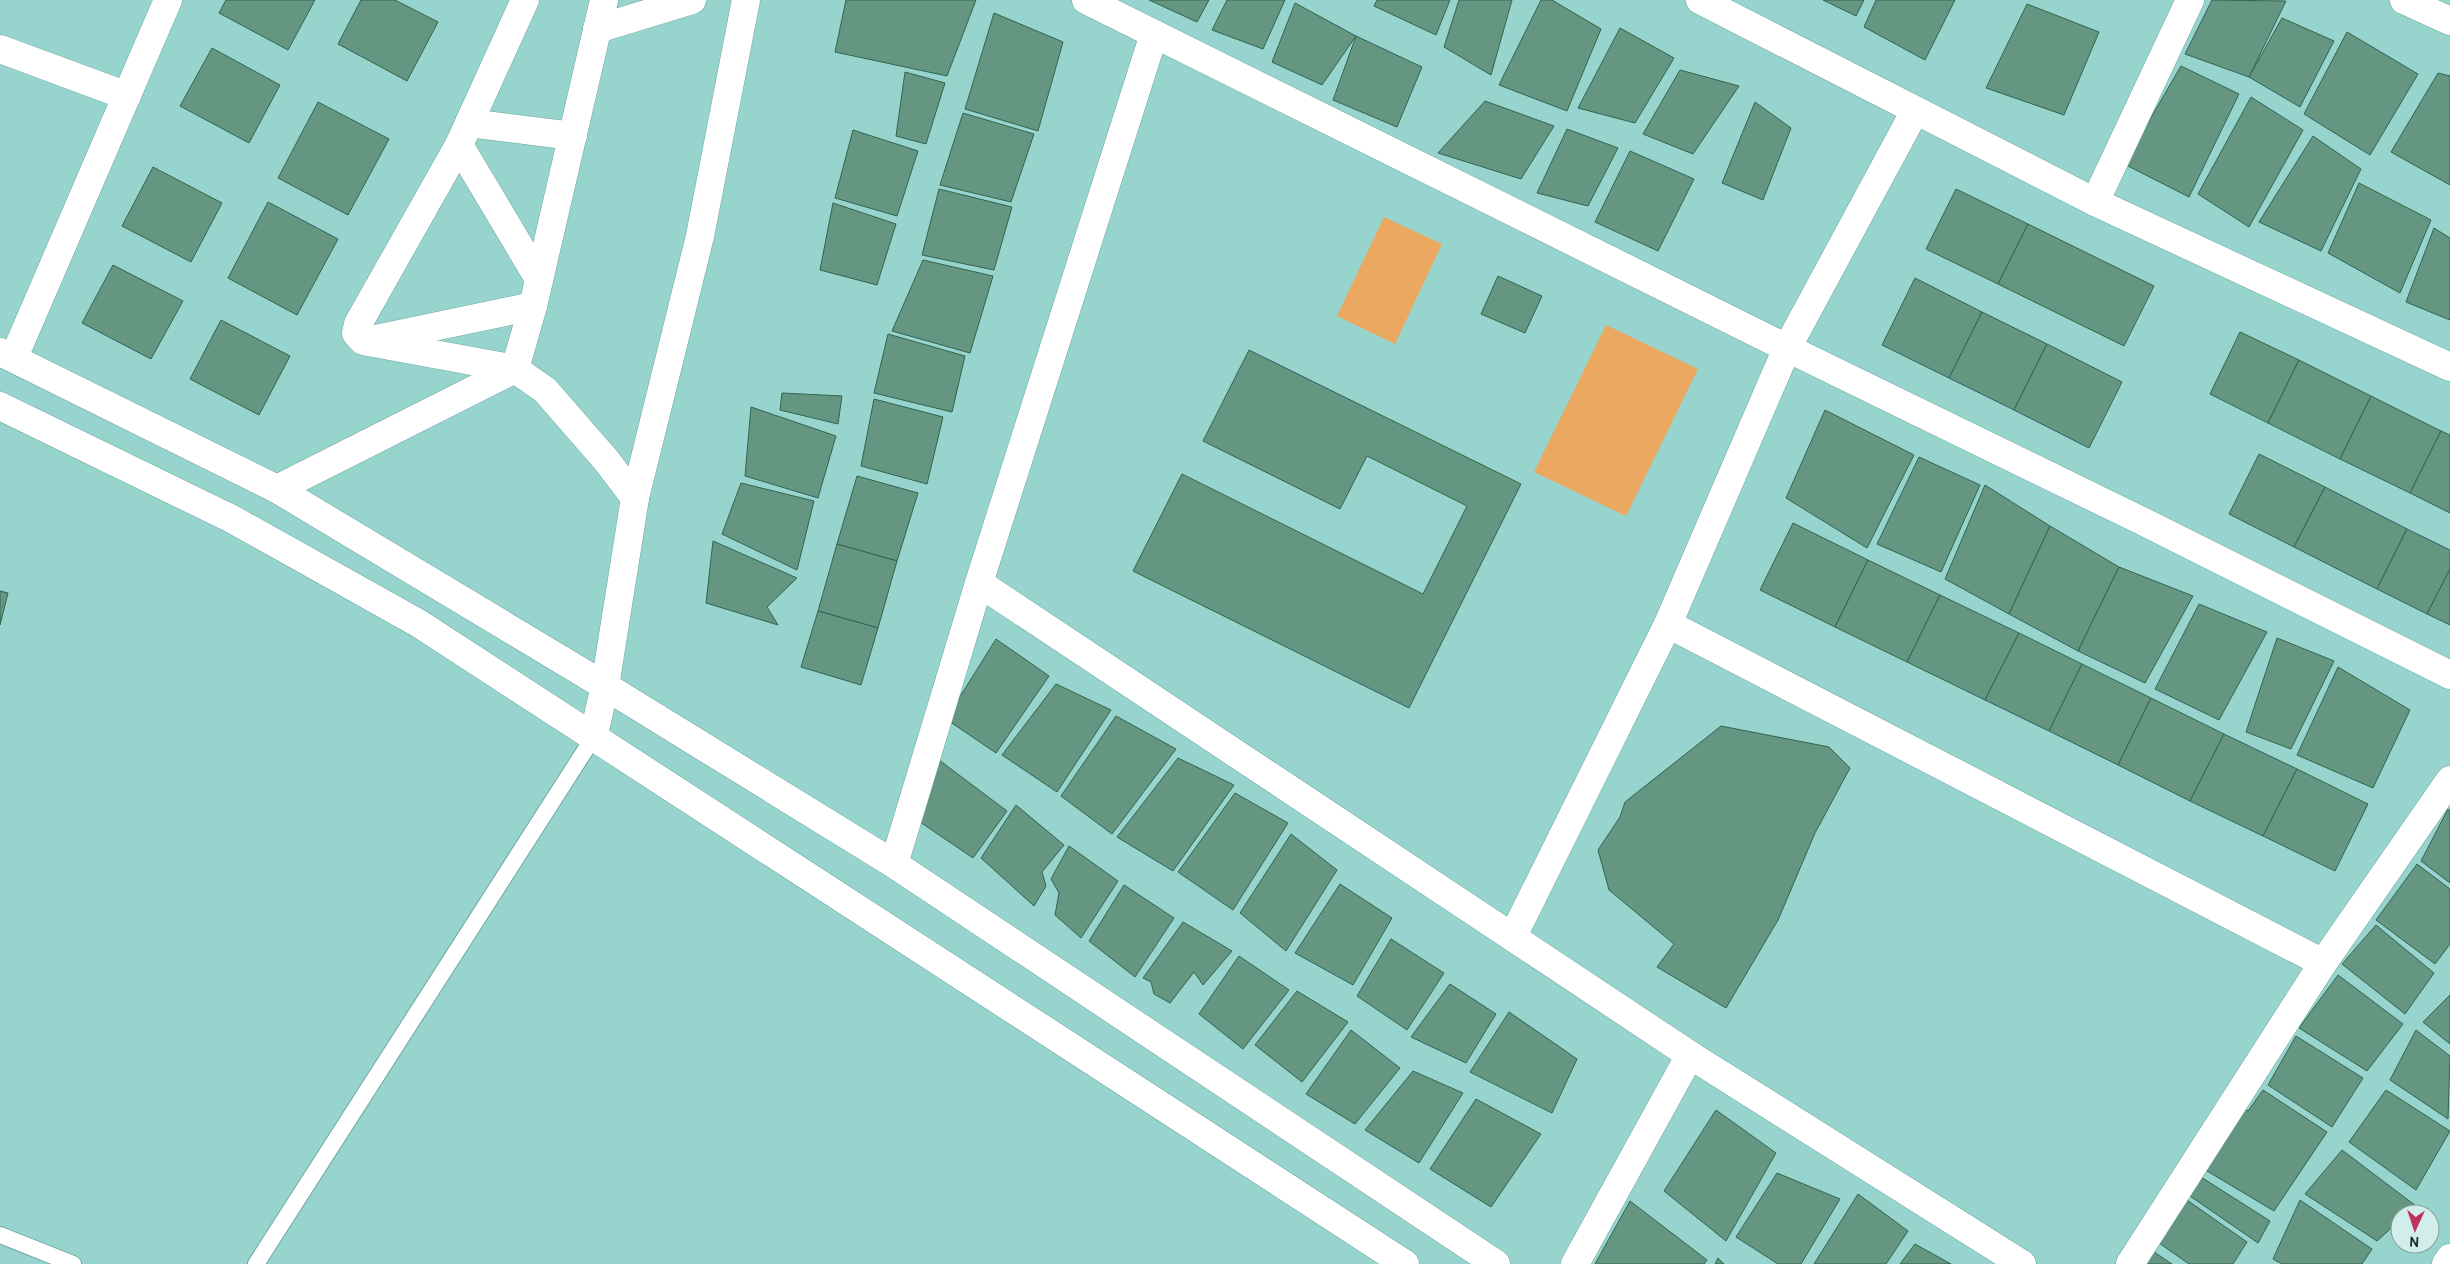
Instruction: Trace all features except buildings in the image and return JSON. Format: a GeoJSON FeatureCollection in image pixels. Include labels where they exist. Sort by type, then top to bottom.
{"type":"FeatureCollection","features":[{"type":"Feature","properties":{"kind":"street"},"geometry":{"type":"LineString","coordinates":[[168,0],[127,96],[7,354],[277,489],[605,686],[894,864],[1496,1264]]}},
{"type":"Feature","properties":{"kind":"street"},"geometry":{"type":"LineString","coordinates":[[525,0],[464,134],[358,324],[356,333],[363,341],[515,369],[545,390],[606,460],[635,498]]}},
{"type":"Feature","properties":{"kind":"street"},"geometry":{"type":"LineString","coordinates":[[277,489],[515,369],[540,279],[604,0]]}},
{"type":"Feature","properties":{"kind":"street"},"geometry":{"type":"LineString","coordinates":[[597,29],[692,0]]}},
{"type":"Feature","properties":{"kind":"street"},"geometry":{"type":"LineString","coordinates":[[593,738],[605,686],[635,498],[700,236],[746,0]]}},
{"type":"Feature","properties":{"kind":"street"},"geometry":{"type":"LineString","coordinates":[[1086,0],[1787,348],[2147,523],[2450,675]]}},
{"type":"Feature","properties":{"kind":"street"},"geometry":{"type":"LineString","coordinates":[[1700,0],[2095,202],[2450,367]]}},
{"type":"Feature","properties":{"kind":"street"},"geometry":{"type":"LineString","coordinates":[[2095,202],[2190,0]]}},
{"type":"Feature","properties":{"kind":"street"},"geometry":{"type":"LineString","coordinates":[[2404,0],[2450,21]]}},
{"type":"Feature","properties":{"kind":"street"},"geometry":{"type":"LineString","coordinates":[[894,864],[979,583],[1154,34]]}},
{"type":"Feature","properties":{"kind":"street"},"geometry":{"type":"LineString","coordinates":[[0,49],[127,96]]}},
{"type":"Feature","properties":{"kind":"street"},"geometry":{"type":"LineString","coordinates":[[1513,936],[1668,624],[1787,348],[1915,111]]}},
{"type":"Feature","properties":{"kind":"street"},"geometry":{"type":"LineString","coordinates":[[464,134],[573,136]]}},
{"type":"Feature","properties":{"kind":"street"},"geometry":{"type":"LineString","coordinates":[[464,134],[540,279]]}},
{"type":"Feature","properties":{"kind":"street"},"geometry":{"type":"LineString","coordinates":[[363,341],[533,306]]}},
{"type":"Feature","properties":{"kind":"street"},"geometry":{"type":"LineString","coordinates":[[0,406],[232,519],[418,624],[1405,1264]]}},
{"type":"Feature","properties":{"kind":"street"},"geometry":{"type":"LineString","coordinates":[[979,583],[1690,1055],[2022,1264]]}},
{"type":"Feature","properties":{"kind":"street"},"geometry":{"type":"LineString","coordinates":[[1668,624],[2322,963]]}},
{"type":"Feature","properties":{"kind":"street"},"geometry":{"type":"LineString","coordinates":[[2130,1264],[2322,963],[2450,780]]}},
{"type":"Feature","properties":{"kind":"street"},"geometry":{"type":"LineString","coordinates":[[1574,1264],[1690,1055]]}},
{"type":"Feature","properties":{"kind":"street"},"geometry":{"type":"LineString","coordinates":[[2446,1264],[2450,1258]]}},
{"type":"Feature","properties":{"kind":"lane"},"geometry":{"type":"LineString","coordinates":[[256,1264],[593,738]]}},
{"type":"Feature","properties":{"kind":"lane"},"geometry":{"type":"LineString","coordinates":[[0,1236],[73,1264]]}},
{"type":"Feature","properties":{"kind":"shaded area"},"geometry":{"type":"Polygon","coordinates":[[[1384,217],[1442,244],[1395,344],[1337,316],[1384,217]]]}},
{"type":"Feature","properties":{"kind":"shaded area"},"geometry":{"type":"Polygon","coordinates":[[[1606,325],[1698,369],[1626,516],[1534,472],[1606,325]]]}}]}
